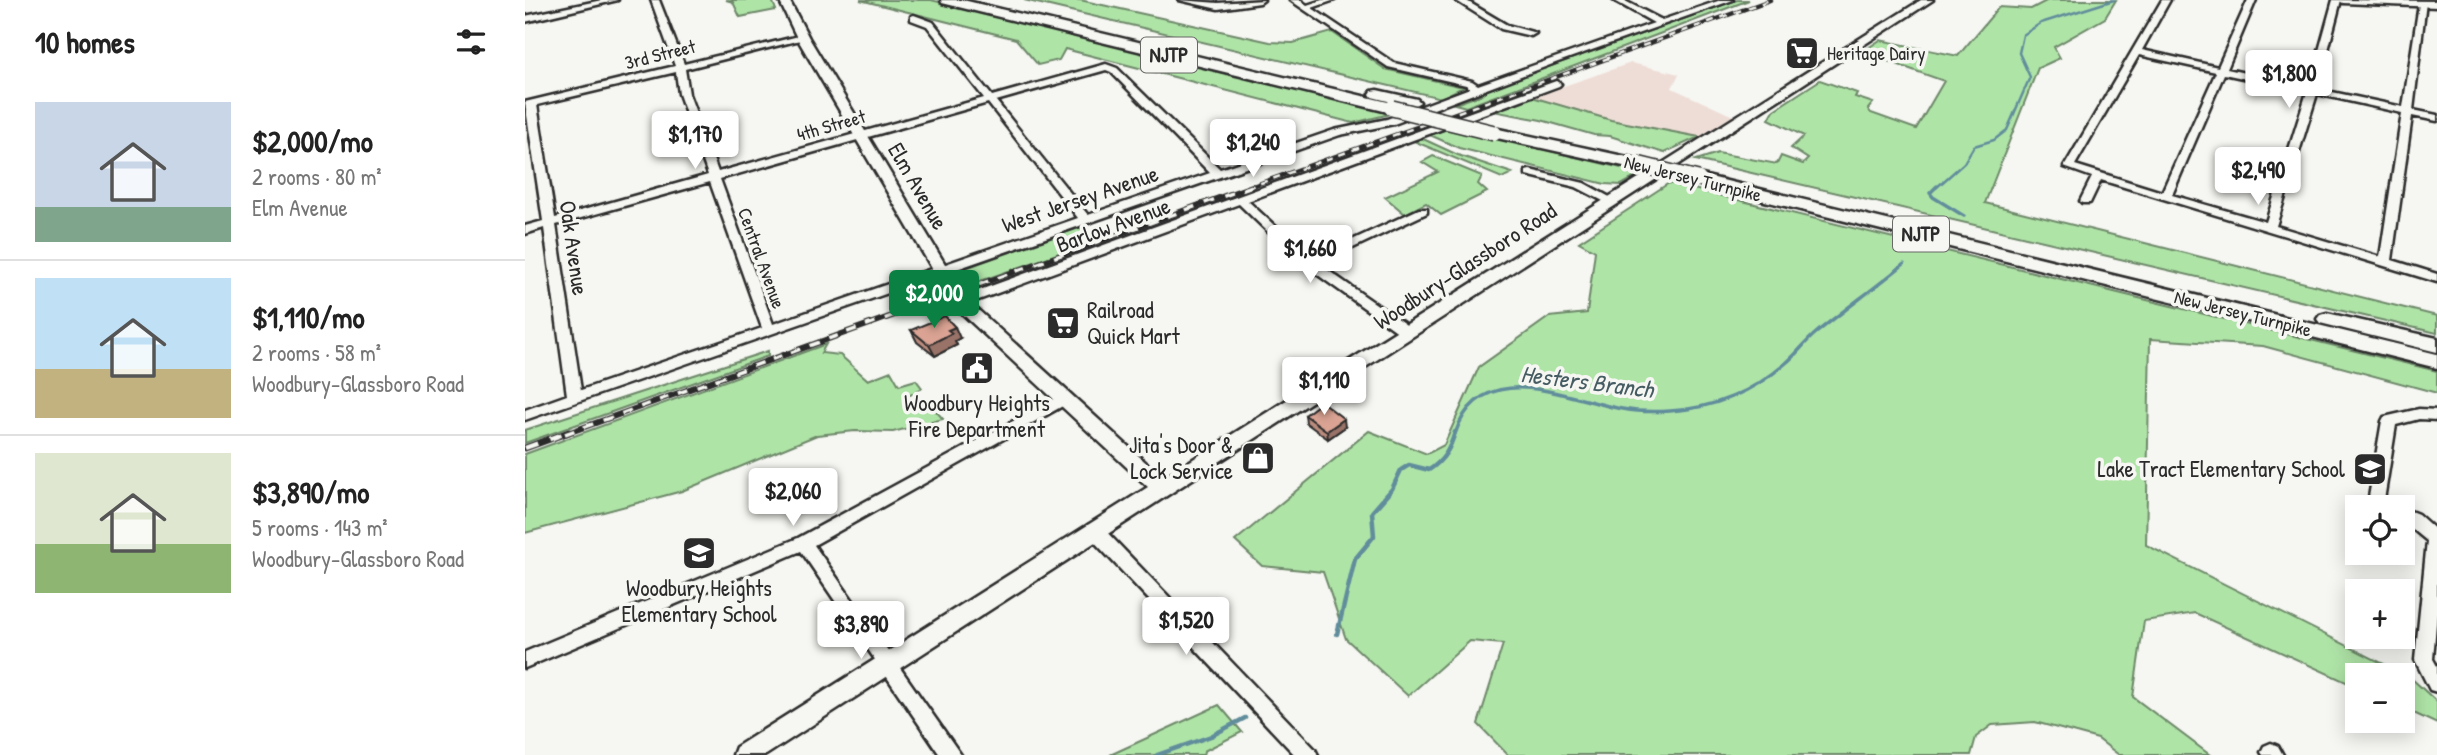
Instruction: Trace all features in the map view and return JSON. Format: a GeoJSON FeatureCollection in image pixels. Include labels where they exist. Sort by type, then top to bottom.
{"type":"FeatureCollection","features":[{"type":"Feature","properties":{"kind":"highway","name":"New Jersey Turnpike"},"geometry":{"type":"LineString","coordinates":[[947,0],[1494,133],[1642,161]]}},
{"type":"Feature","properties":{"kind":"highway","name":"New Jersey Turnpike"},"geometry":{"type":"LineString","coordinates":[[982,0],[1510,126],[2437,361]]}},
{"type":"Feature","properties":{"kind":"highway","name":"New Jersey Turnpike"},"geometry":{"type":"LineString","coordinates":[[1703,176],[2437,345]]}},
{"type":"Feature","properties":{"kind":"main road","name":"Elm Avenue"},"geometry":{"type":"LineString","coordinates":[[784,0],[803,38],[960,302],[1161,488]]}},
{"type":"Feature","properties":{"kind":"main road","name":"Woodbury-Glassboro Road"},"geometry":{"type":"LineString","coordinates":[[745,755],[1929,0]]}},
{"type":"Feature","properties":{"kind":"main road"},"geometry":{"type":"LineString","coordinates":[[2343,0],[2437,4]]}},
{"type":"Feature","properties":{"kind":"street"},"geometry":{"type":"LineString","coordinates":[[525,19],[614,0]]}},
{"type":"Feature","properties":{"kind":"street","name":"Central Avenue"},"geometry":{"type":"LineString","coordinates":[[655,0],[680,67],[684,94],[769,330]]}},
{"type":"Feature","properties":{"kind":"street"},"geometry":{"type":"LineString","coordinates":[[1183,0],[1219,6],[1260,0]]}},
{"type":"Feature","properties":{"kind":"street"},"geometry":{"type":"LineString","coordinates":[[1294,0],[1391,65],[1469,83],[1477,89]]}},
{"type":"Feature","properties":{"kind":"street"},"geometry":{"type":"LineString","coordinates":[[1308,7],[1331,0]]}},
{"type":"Feature","properties":{"kind":"street"},"geometry":{"type":"LineString","coordinates":[[1458,0],[1504,27],[1531,33]]}},
{"type":"Feature","properties":{"kind":"street"},"geometry":{"type":"LineString","coordinates":[[1617,0],[1663,24]]}},
{"type":"Feature","properties":{"kind":"street","name":"West Jersey Avenue"},"geometry":{"type":"LineString","coordinates":[[525,415],[1338,132],[1390,122],[1729,0]]}},
{"type":"Feature","properties":{"kind":"street"},"geometry":{"type":"LineString","coordinates":[[2166,0],[2069,167],[2437,278]]}},
{"type":"Feature","properties":{"kind":"street"},"geometry":{"type":"LineString","coordinates":[[2166,196],[2252,0]]}},
{"type":"Feature","properties":{"kind":"street"},"geometry":{"type":"LineString","coordinates":[[2270,228],[2311,90],[2324,56],[2337,0]]}},
{"type":"Feature","properties":{"kind":"street"},"geometry":{"type":"LineString","coordinates":[[2385,263],[2423,4]]}},
{"type":"Feature","properties":{"kind":"street"},"geometry":{"type":"LineString","coordinates":[[914,18],[930,24],[1086,219]]}},
{"type":"Feature","properties":{"kind":"street","name":"3rd Street"},"geometry":{"type":"LineString","coordinates":[[529,105],[803,38]]}},
{"type":"Feature","properties":{"kind":"street"},"geometry":{"type":"LineString","coordinates":[[2137,52],[2437,118]]}},
{"type":"Feature","properties":{"kind":"street","name":"4th Street"},"geometry":{"type":"LineString","coordinates":[[525,230],[1106,67],[1114,70],[1218,174]]}},
{"type":"Feature","properties":{"kind":"street","name":"Barlow Avenue"},"geometry":{"type":"LineString","coordinates":[[960,302],[1556,84]]}},
{"type":"Feature","properties":{"kind":"street","name":"Oak Avenue"},"geometry":{"type":"LineString","coordinates":[[529,105],[575,398]]}},
{"type":"Feature","properties":{"kind":"street"},"geometry":{"type":"LineString","coordinates":[[1530,173],[1580,185],[1611,201]]}},
{"type":"Feature","properties":{"kind":"street"},"geometry":{"type":"LineString","coordinates":[[2086,201],[2098,176]]}},
{"type":"Feature","properties":{"kind":"street"},"geometry":{"type":"LineString","coordinates":[[1242,201],[1310,264],[1407,331]]}},
{"type":"Feature","properties":{"kind":"street"},"geometry":{"type":"LineString","coordinates":[[1310,264],[1423,211]]}},
{"type":"Feature","properties":{"kind":"street"},"geometry":{"type":"LineString","coordinates":[[525,660],[804,543],[1063,399]]}},
{"type":"Feature","properties":{"kind":"street"},"geometry":{"type":"LineString","coordinates":[[2377,495],[2389,421],[2419,414],[2437,415]]}},
{"type":"Feature","properties":{"kind":"street"},"geometry":{"type":"LineString","coordinates":[[2415,521],[2435,539],[2424,660],[2437,684]]}},
{"type":"Feature","properties":{"kind":"street"},"geometry":{"type":"LineString","coordinates":[[1094,530],[1308,755]]}},
{"type":"Feature","properties":{"kind":"street"},"geometry":{"type":"LineString","coordinates":[[804,543],[951,755]]}},
{"type":"Feature","properties":{"kind":"shaded area"},"geometry":{"type":"Polygon","coordinates":[[[1631,63],[1679,74],[1672,88],[1733,116],[1699,137],[1611,120],[1532,97],[1631,63]]]}},
{"type":"Feature","properties":{"kind":"green space"},"geometry":{"type":"Polygon","coordinates":[[[726,0],[772,0],[776,10],[740,17],[733,2],[726,0]]]}},
{"type":"Feature","properties":{"kind":"green space"},"geometry":{"type":"Polygon","coordinates":[[[860,0],[931,0],[1394,113],[1353,123],[1065,49],[1059,60],[1038,65],[1016,39],[860,0]]]}},
{"type":"Feature","properties":{"kind":"green space"},"geometry":{"type":"Polygon","coordinates":[[[1024,0],[1080,0],[1270,42],[1293,43],[1332,32],[1385,69],[1463,87],[1441,98],[1024,0]]]}},
{"type":"Feature","properties":{"kind":"green space"},"geometry":{"type":"Polygon","coordinates":[[[1737,0],[1749,0],[1466,107],[1455,104],[1480,95],[1489,88],[1737,0]]]}},
{"type":"Feature","properties":{"kind":"green space"},"geometry":{"type":"Polygon","coordinates":[[[2048,0],[2116,0],[2105,18],[2054,47],[2060,58],[2038,68],[1985,203],[2437,316],[2437,333],[1696,160],[1718,153],[1777,164],[1781,156],[1803,164],[1808,159],[1791,148],[1804,136],[1769,119],[1774,110],[1820,80],[1857,93],[1855,97],[1873,103],[1868,109],[1871,113],[1916,129],[1944,81],[1862,52],[1880,40],[1958,56],[1999,7],[2031,9],[2048,0]]]}},
{"type":"Feature","properties":{"kind":"green space"},"geometry":{"type":"Polygon","coordinates":[[[1532,97],[1611,120],[1699,137],[1664,153],[1610,136],[1594,135],[1541,120],[1493,111],[1532,97]]]}},
{"type":"Feature","properties":{"kind":"green space"},"geometry":{"type":"Polygon","coordinates":[[[1451,127],[1642,173],[1621,185],[1605,184],[1459,148],[1430,135],[1451,127]]]}},
{"type":"Feature","properties":{"kind":"green space"},"geometry":{"type":"Polygon","coordinates":[[[1421,138],[1458,155],[1512,173],[1502,178],[1416,142],[1421,138]]]}},
{"type":"Feature","properties":{"kind":"green space"},"geometry":{"type":"Polygon","coordinates":[[[1433,156],[1482,176],[1478,184],[1487,192],[1441,215],[1426,203],[1405,214],[1385,197],[1438,172],[1422,162],[1433,156]]]}},
{"type":"Feature","properties":{"kind":"green space"},"geometry":{"type":"Polygon","coordinates":[[[1669,183],[2437,371],[2437,393],[2263,346],[2150,339],[2146,545],[2345,644],[2345,649],[2354,649],[2382,663],[2345,663],[2345,682],[2195,613],[2144,621],[2133,697],[2210,755],[2119,755],[2098,739],[2035,722],[1992,725],[1976,737],[1971,755],[1508,755],[1478,724],[1503,644],[1470,641],[1408,696],[1346,639],[1323,572],[1262,566],[1235,541],[1369,431],[1427,454],[1444,445],[1479,367],[1549,317],[1587,313],[1595,251],[1579,242],[1669,183]]]}},
{"type":"Feature","properties":{"kind":"green space"},"geometry":{"type":"Polygon","coordinates":[[[1081,227],[1088,243],[966,286],[958,273],[960,270],[1081,227]]]}},
{"type":"Feature","properties":{"kind":"green space"},"geometry":{"type":"Polygon","coordinates":[[[826,344],[821,353],[840,355],[868,380],[891,371],[899,385],[916,380],[922,388],[907,397],[915,405],[931,405],[943,419],[893,432],[855,431],[817,435],[682,491],[525,533],[525,454],[826,344]]]}},
{"type":"Feature","properties":{"kind":"green space"},"geometry":{"type":"Polygon","coordinates":[[[768,351],[768,356],[525,443],[525,430],[768,351]]]}},
{"type":"Feature","properties":{"kind":"green space"},"geometry":{"type":"Polygon","coordinates":[[[2415,682],[2437,702],[2437,724],[2415,714],[2415,682]]]}},
{"type":"Feature","properties":{"kind":"green space"},"geometry":{"type":"Polygon","coordinates":[[[1219,705],[1242,732],[1204,751],[1203,755],[1110,755],[1219,705]]]}},
{"type":"Feature","properties":{"kind":"building"},"geometry":{"type":"Polygon","coordinates":[[[945,316],[955,327],[948,330],[952,333],[929,345],[911,330],[945,316]]]}},
{"type":"Feature","properties":{"kind":"building"},"geometry":{"type":"Polygon","coordinates":[[[1322,402],[1344,419],[1327,431],[1305,415],[1322,402]]]}},
{"type":"Feature","properties":{"kind":"waterway","name":"Hesters Branch"},"geometry":{"type":"LineString","coordinates":[[1936,188],[1964,163],[1974,146],[1994,140],[2007,130],[2030,77],[2019,53],[2023,35],[2041,23],[2114,0]]}},
{"type":"Feature","properties":{"kind":"waterway","name":"Hesters Branch"},"geometry":{"type":"LineString","coordinates":[[1937,186],[1930,193],[1933,197],[1964,216]]}},
{"type":"Feature","properties":{"kind":"waterway","name":"Hesters Branch"},"geometry":{"type":"LineString","coordinates":[[1455,434],[1467,410],[1484,395],[1505,389],[1528,388],[1646,412],[1686,409],[1732,397],[1773,373],[1816,333],[1904,264]]}},
{"type":"Feature","properties":{"kind":"waterway","name":"Hesters Branch"},"geometry":{"type":"LineString","coordinates":[[1337,634],[1355,559],[1374,536],[1372,512],[1392,489],[1401,470],[1409,465],[1429,470],[1439,462],[1449,449],[1455,432]]}},
{"type":"Feature","properties":{"kind":"waterway","name":"Hesters Branch"},"geometry":{"type":"LineString","coordinates":[[1157,755],[1211,736],[1245,718]]}},
{"type":"Feature","properties":{"kind":"railway"},"geometry":{"type":"LineString","coordinates":[[1247,188],[1770,0]]}},
{"type":"Feature","properties":{"kind":"railway"},"geometry":{"type":"LineString","coordinates":[[565,434],[1252,186]]}},
{"type":"Feature","properties":{"kind":"railway"},"geometry":{"type":"LineString","coordinates":[[525,448],[569,432]]}},
{"type":"Feature","properties":{"kind":"place","name":"Heritage Dairy"},"geometry":{"type":"Point","coordinates":[1802,53]}},
{"type":"Feature","properties":{"kind":"place","name":"Railroad Quick Mart"},"geometry":{"type":"Point","coordinates":[1063,323]}},
{"type":"Feature","properties":{"kind":"place","name":"Woodbury Heights Fire Department"},"geometry":{"type":"Point","coordinates":[977,368]}},
{"type":"Feature","properties":{"kind":"place","name":"Jita's Door & Lock Service"},"geometry":{"type":"Point","coordinates":[1258,458]}},
{"type":"Feature","properties":{"kind":"place","name":"Lake Tract Elementary School"},"geometry":{"type":"Point","coordinates":[2370,469]}},
{"type":"Feature","properties":{"kind":"place","name":"Woodbury Heights Elementary School"},"geometry":{"type":"Point","coordinates":[699,553]}}]}
